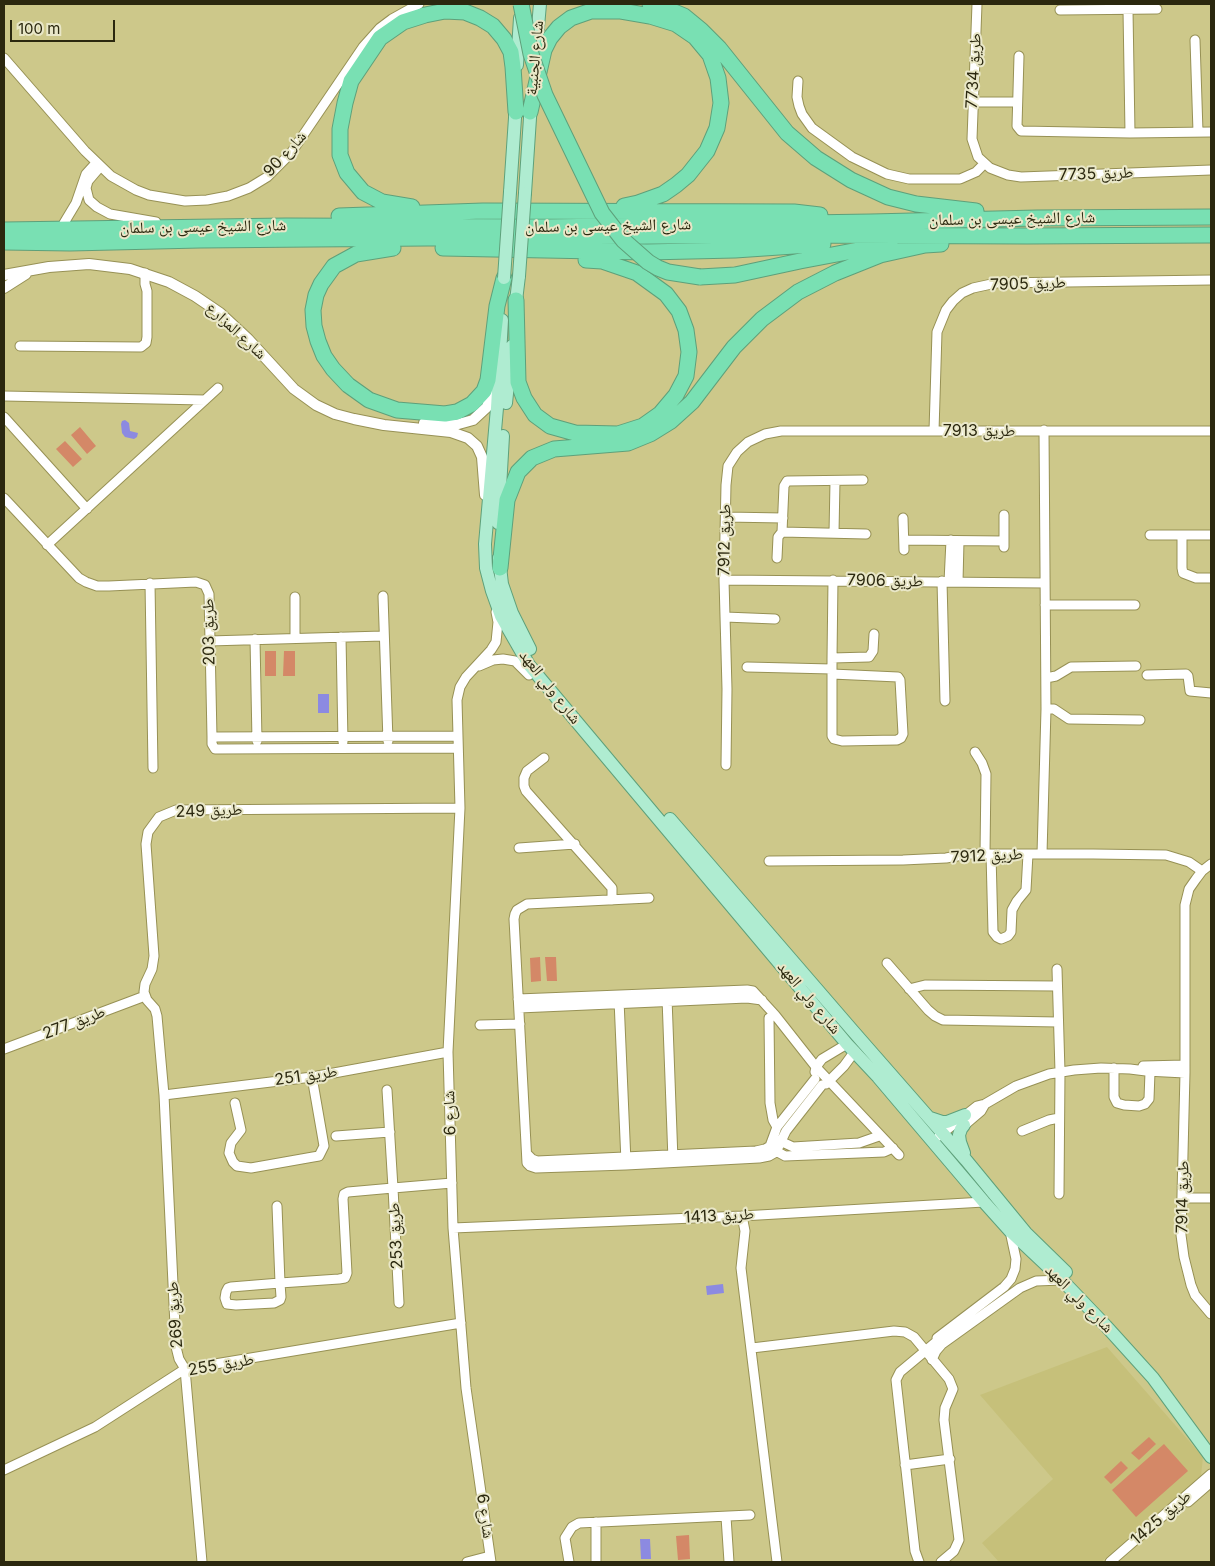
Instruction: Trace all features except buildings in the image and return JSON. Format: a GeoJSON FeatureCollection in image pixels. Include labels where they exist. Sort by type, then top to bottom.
{"type":"FeatureCollection","features":[{"type":"Feature","properties":{"kind":"highway"},"geometry":{"type":"LineString","coordinates":[[521,4],[531,54],[545,95],[602,213],[615,232],[631,248],[658,268],[678,274],[700,277],[735,275],[842,253],[950,236]]}},
{"type":"Feature","properties":{"kind":"highway"},"geometry":{"type":"LineString","coordinates":[[650,4],[684,16],[701,30],[719,48],[787,133],[816,158],[852,180],[888,196],[916,204],[1037,218]]}},
{"type":"Feature","properties":{"kind":"highway"},"geometry":{"type":"LineString","coordinates":[[338,86],[380,38],[403,22],[445,11],[465,12],[493,26],[504,39],[511,52],[523,112]]}},
{"type":"Feature","properties":{"kind":"highway"},"geometry":{"type":"LineString","coordinates":[[523,112],[544,50],[550,38],[559,27],[571,18],[591,11],[636,13],[676,24],[695,37],[710,55],[718,78],[721,103],[717,128],[707,151],[698,164],[682,180],[663,194],[638,203],[589,212]]}},
{"type":"Feature","properties":{"kind":"highway"},"geometry":{"type":"LineString","coordinates":[[380,38],[351,81],[340,129],[340,155],[347,173],[364,192],[382,202],[424,208],[483,211],[794,212],[871,222]]}},
{"type":"Feature","properties":{"kind":"highway"},"geometry":{"type":"LineString","coordinates":[[4,223],[156,222],[483,211]]}},
{"type":"Feature","properties":{"kind":"highway","name":"شارع الشيخ عيسى بن سلمان"},"geometry":{"type":"LineString","coordinates":[[4,230],[286,226],[546,227],[1037,218],[1211,217]]}},
{"type":"Feature","properties":{"kind":"highway","name":"شارع الشيخ عيسى بن سلمان"},"geometry":{"type":"LineString","coordinates":[[4,242],[768,235],[1211,235]]}},
{"type":"Feature","properties":{"kind":"highway"},"geometry":{"type":"LineString","coordinates":[[200,240],[251,248],[458,248],[609,252],[735,250],[927,236]]}},
{"type":"Feature","properties":{"kind":"highway"},"geometry":{"type":"LineString","coordinates":[[500,568],[507,500],[518,472],[532,458],[554,449],[628,443],[650,434],[671,421],[692,402],[734,347],[762,319],[798,292],[835,273],[880,255],[925,246],[1027,236]]}},
{"type":"Feature","properties":{"kind":"highway"},"geometry":{"type":"LineString","coordinates":[[4,254],[26,250],[86,247],[103,242]]}},
{"type":"Feature","properties":{"kind":"highway"},"geometry":{"type":"LineString","coordinates":[[393,248],[356,254],[334,266],[321,284],[316,295],[313,310],[314,326],[318,341],[324,356],[333,369],[348,385],[369,400],[396,410],[444,414],[457,412],[472,404],[484,391],[488,380],[497,306],[511,277]]}},
{"type":"Feature","properties":{"kind":"highway"},"geometry":{"type":"LineString","coordinates":[[458,248],[602,261],[637,273],[666,294],[679,311],[686,330],[690,352],[686,376],[676,395],[660,414],[643,426],[618,434],[575,433],[550,426],[535,415],[524,398],[518,382],[516,300]]}},
{"type":"Feature","properties":{"kind":"main road","name":"شارع الجنبية"},"geometry":{"type":"LineString","coordinates":[[521,4],[519,35],[523,112]]}},
{"type":"Feature","properties":{"kind":"main road","name":"شارع الجنبية"},"geometry":{"type":"LineString","coordinates":[[523,112],[540,4]]}},
{"type":"Feature","properties":{"kind":"main road","name":"شارع ولي العهد"},"geometry":{"type":"LineString","coordinates":[[523,112],[510,192],[511,277],[516,300],[502,447],[498,515],[502,584],[524,640],[551,680],[930,1118],[1026,1233],[1078,1285],[1153,1378],[1211,1457]]}},
{"type":"Feature","properties":{"kind":"main road","name":"شارع ولي العهد"},"geometry":{"type":"LineString","coordinates":[[523,112],[525,193],[511,277],[500,365],[486,514],[486,568],[501,616],[525,658],[557,700],[851,1048],[1010,1231],[1108,1324],[1157,1376],[1211,1442]]}},
{"type":"Feature","properties":{"kind":"main road"},"geometry":{"type":"LineString","coordinates":[[851,1048],[857,1046],[883,1073],[904,1089]]}},
{"type":"Feature","properties":{"kind":"main road"},"geometry":{"type":"LineString","coordinates":[[930,1118],[942,1122],[964,1120],[960,1142],[966,1160]]}},
{"type":"Feature","properties":{"kind":"street","name":"شارع 90"},"geometry":{"type":"LineString","coordinates":[[4,58],[98,165],[123,183],[149,195],[186,201],[207,200],[228,196],[249,188],[267,177],[291,152],[338,86],[354,59],[380,28],[403,11],[418,4]]}},
{"type":"Feature","properties":{"kind":"street","name":"طريق 7734"},"geometry":{"type":"LineString","coordinates":[[977,4],[972,139],[976,152],[984,164]]}},
{"type":"Feature","properties":{"kind":"street"},"geometry":{"type":"LineString","coordinates":[[1060,10],[1157,9]]}},
{"type":"Feature","properties":{"kind":"street"},"geometry":{"type":"LineString","coordinates":[[1128,10],[1130,133]]}},
{"type":"Feature","properties":{"kind":"street"},"geometry":{"type":"LineString","coordinates":[[1195,40],[1198,132]]}},
{"type":"Feature","properties":{"kind":"street"},"geometry":{"type":"LineString","coordinates":[[1019,56],[1017,126],[1021,131],[1211,132]]}},
{"type":"Feature","properties":{"kind":"street"},"geometry":{"type":"LineString","coordinates":[[798,81],[797,97],[799,106],[812,128],[852,156],[887,174],[909,179],[960,179],[973,175],[984,164]]}},
{"type":"Feature","properties":{"kind":"street"},"geometry":{"type":"LineString","coordinates":[[972,102],[1017,102]]}},
{"type":"Feature","properties":{"kind":"street","name":"طريق 7735"},"geometry":{"type":"LineString","coordinates":[[984,164],[1001,174],[1021,177],[1211,170]]}},
{"type":"Feature","properties":{"kind":"street"},"geometry":{"type":"LineString","coordinates":[[98,165],[86,188],[89,200],[110,214],[156,222]]}},
{"type":"Feature","properties":{"kind":"street"},"geometry":{"type":"LineString","coordinates":[[64,223],[76,203],[86,174],[98,165]]}},
{"type":"Feature","properties":{"kind":"street","name":"شارع المزارع"},"geometry":{"type":"LineString","coordinates":[[4,275],[62,265],[117,266],[149,274],[183,288],[220,313],[307,400],[334,414],[363,421],[451,432],[468,438],[477,446],[482,457],[486,514]]}},
{"type":"Feature","properties":{"kind":"street","name":"شارع المزارع"},"geometry":{"type":"LineString","coordinates":[[4,288],[36,269]]}},
{"type":"Feature","properties":{"kind":"street"},"geometry":{"type":"LineString","coordinates":[[20,346],[141,347],[147,340],[147,291],[151,286],[149,274]]}},
{"type":"Feature","properties":{"kind":"street","name":"طريق 7905"},"geometry":{"type":"LineString","coordinates":[[934,431],[937,332],[946,310],[953,300],[962,293],[973,288],[996,284],[1211,280]]}},
{"type":"Feature","properties":{"kind":"street","name":"شارع المزارع"},"geometry":{"type":"LineString","coordinates":[[363,421],[382,420],[455,425],[468,423],[479,416],[487,407],[500,365]]}},
{"type":"Feature","properties":{"kind":"street"},"geometry":{"type":"LineString","coordinates":[[47,545],[218,388]]}},
{"type":"Feature","properties":{"kind":"street"},"geometry":{"type":"LineString","coordinates":[[4,396],[205,400]]}},
{"type":"Feature","properties":{"kind":"street"},"geometry":{"type":"LineString","coordinates":[[4,416],[87,509]]}},
{"type":"Feature","properties":{"kind":"street"},"geometry":{"type":"LineString","coordinates":[[1042,854],[1046,709],[1044,430]]}},
{"type":"Feature","properties":{"kind":"street","name":"طريق 7913"},"geometry":{"type":"LineString","coordinates":[[748,442],[765,434],[781,431],[1211,431]]}},
{"type":"Feature","properties":{"kind":"street","name":"طريق 7912"},"geometry":{"type":"LineString","coordinates":[[726,765],[727,689],[724,580],[728,466],[737,452],[748,442]]}},
{"type":"Feature","properties":{"kind":"street"},"geometry":{"type":"LineString","coordinates":[[834,533],[835,480]]}},
{"type":"Feature","properties":{"kind":"street"},"geometry":{"type":"LineString","coordinates":[[777,558],[778,537],[782,532],[784,486],[788,481],[863,480]]}},
{"type":"Feature","properties":{"kind":"street","name":"طريق 203"},"geometry":{"type":"LineString","coordinates":[[6,505],[79,578],[86,582],[98,586],[196,582],[205,585],[209,594],[212,737]]}},
{"type":"Feature","properties":{"kind":"street"},"geometry":{"type":"LineString","coordinates":[[904,540],[1004,544],[1004,516]]}},
{"type":"Feature","properties":{"kind":"street"},"geometry":{"type":"LineString","coordinates":[[726,518],[783,518]]}},
{"type":"Feature","properties":{"kind":"street"},"geometry":{"type":"LineString","coordinates":[[903,518],[904,550]]}},
{"type":"Feature","properties":{"kind":"street"},"geometry":{"type":"LineString","coordinates":[[782,532],[866,534]]}},
{"type":"Feature","properties":{"kind":"street"},"geometry":{"type":"LineString","coordinates":[[1150,535],[1211,535]]}},
{"type":"Feature","properties":{"kind":"street"},"geometry":{"type":"LineString","coordinates":[[1182,535],[1183,573],[1196,578],[1211,578]]}},
{"type":"Feature","properties":{"kind":"street"},"geometry":{"type":"LineString","coordinates":[[945,701],[950,582],[955,541]]}},
{"type":"Feature","properties":{"kind":"street","name":"طريق 7906"},"geometry":{"type":"LineString","coordinates":[[724,580],[1045,583]]}},
{"type":"Feature","properties":{"kind":"street"},"geometry":{"type":"LineString","coordinates":[[747,667],[832,672],[898,677],[900,680],[901,738],[897,740],[842,741],[834,739],[832,736],[832,672],[832,658],[833,580]]}},
{"type":"Feature","properties":{"kind":"street"},"geometry":{"type":"LineString","coordinates":[[150,583],[153,768]]}},
{"type":"Feature","properties":{"kind":"street","name":"شارع 6"},"geometry":{"type":"LineString","coordinates":[[491,1559],[466,1388],[453,1228],[448,1052],[460,808],[456,709],[460,687],[474,667],[491,650],[496,642],[498,622],[492,591]]}},
{"type":"Feature","properties":{"kind":"street"},"geometry":{"type":"LineString","coordinates":[[383,596],[388,748]]}},
{"type":"Feature","properties":{"kind":"street"},"geometry":{"type":"LineString","coordinates":[[295,597],[295,638]]}},
{"type":"Feature","properties":{"kind":"street"},"geometry":{"type":"LineString","coordinates":[[1045,605],[1135,605]]}},
{"type":"Feature","properties":{"kind":"street"},"geometry":{"type":"LineString","coordinates":[[725,617],[775,619]]}},
{"type":"Feature","properties":{"kind":"street"},"geometry":{"type":"LineString","coordinates":[[832,658],[869,657],[873,651],[874,634]]}},
{"type":"Feature","properties":{"kind":"street"},"geometry":{"type":"LineString","coordinates":[[210,641],[383,636]]}},
{"type":"Feature","properties":{"kind":"street"},"geometry":{"type":"LineString","coordinates":[[341,637],[343,748]]}},
{"type":"Feature","properties":{"kind":"street"},"geometry":{"type":"LineString","coordinates":[[255,639],[257,749]]}},
{"type":"Feature","properties":{"kind":"street"},"geometry":{"type":"LineString","coordinates":[[474,667],[493,660],[515,661],[524,668],[543,691],[557,700]]}},
{"type":"Feature","properties":{"kind":"street"},"geometry":{"type":"LineString","coordinates":[[1046,678],[1056,676],[1071,667],[1136,666]]}},
{"type":"Feature","properties":{"kind":"street"},"geometry":{"type":"LineString","coordinates":[[1147,675],[1186,674],[1190,691],[1211,693]]}},
{"type":"Feature","properties":{"kind":"street"},"geometry":{"type":"LineString","coordinates":[[1046,709],[1054,709],[1069,719],[1140,720]]}},
{"type":"Feature","properties":{"kind":"street"},"geometry":{"type":"LineString","coordinates":[[458,736],[212,737],[212,744],[215,748],[458,748]]}},
{"type":"Feature","properties":{"kind":"street"},"geometry":{"type":"LineString","coordinates":[[975,752],[986,774],[988,854],[993,932],[997,937],[1006,938],[1011,932],[1012,910],[1026,890],[1028,854]]}},
{"type":"Feature","properties":{"kind":"street"},"geometry":{"type":"LineString","coordinates":[[544,758],[528,771],[524,778],[526,791],[575,844],[612,888],[612,900]]}},
{"type":"Feature","properties":{"kind":"street","name":"طريق 249"},"geometry":{"type":"LineString","coordinates":[[145,996],[144,988],[152,969],[154,956],[147,838],[154,821],[164,814],[176,810],[460,808]]}},
{"type":"Feature","properties":{"kind":"street"},"geometry":{"type":"LineString","coordinates":[[519,848],[575,844]]}},
{"type":"Feature","properties":{"kind":"street","name":"طريق 7912"},"geometry":{"type":"LineString","coordinates":[[768,861],[903,860],[946,858],[968,854],[1166,855],[1188,862],[1202,871]]}},
{"type":"Feature","properties":{"kind":"street","name":"طريق 7914"},"geometry":{"type":"LineString","coordinates":[[1211,864],[1202,871],[1189,890],[1185,906],[1185,1069],[1181,1235],[1186,1266],[1195,1295],[1211,1314]]}},
{"type":"Feature","properties":{"kind":"street"},"geometry":{"type":"LineString","coordinates":[[650,898],[527,904],[517,910],[514,919],[527,1154],[532,1159],[537,1161],[626,1160],[756,1151],[775,1144],[826,1083],[851,1048]]}},
{"type":"Feature","properties":{"kind":"street"},"geometry":{"type":"LineString","coordinates":[[887,963],[934,1016],[948,1021],[1058,1022]]}},
{"type":"Feature","properties":{"kind":"street"},"geometry":{"type":"LineString","coordinates":[[1056,970],[1060,1072],[1059,1194]]}},
{"type":"Feature","properties":{"kind":"street"},"geometry":{"type":"LineString","coordinates":[[909,988],[924,985],[1057,986]]}},
{"type":"Feature","properties":{"kind":"street"},"geometry":{"type":"LineString","coordinates":[[145,996],[154,1005],[157,1012],[164,1095]]}},
{"type":"Feature","properties":{"kind":"street","name":"طريق 277"},"geometry":{"type":"LineString","coordinates":[[4,1049],[145,996]]}},
{"type":"Feature","properties":{"kind":"street"},"geometry":{"type":"LineString","coordinates":[[519,1004],[667,998],[747,998],[762,1000],[816,1067],[826,1083],[896,1152],[785,1156],[775,1144],[777,1127],[815,1078],[816,1067],[822,1059],[851,1048]]}},
{"type":"Feature","properties":{"kind":"street"},"geometry":{"type":"LineString","coordinates":[[667,998],[673,1158]]}},
{"type":"Feature","properties":{"kind":"street"},"geometry":{"type":"LineString","coordinates":[[619,1000],[626,1160]]}},
{"type":"Feature","properties":{"kind":"street"},"geometry":{"type":"LineString","coordinates":[[775,1015],[769,1018],[770,1104],[773,1120],[777,1127]]}},
{"type":"Feature","properties":{"kind":"street"},"geometry":{"type":"LineString","coordinates":[[480,1025],[520,1024]]}},
{"type":"Feature","properties":{"kind":"street","name":"طريق 251"},"geometry":{"type":"LineString","coordinates":[[164,1095],[312,1077],[448,1052]]}},
{"type":"Feature","properties":{"kind":"street"},"geometry":{"type":"LineString","coordinates":[[935,1145],[964,1120],[982,1111],[986,1104],[1016,1086],[1037,1077],[1088,1069],[1142,1066],[1185,1069]]}},
{"type":"Feature","properties":{"kind":"street"},"geometry":{"type":"LineString","coordinates":[[1114,1068],[1114,1097],[1117,1103],[1124,1105],[1139,1106],[1145,1104],[1149,1098],[1150,1072]]}},
{"type":"Feature","properties":{"kind":"street"},"geometry":{"type":"LineString","coordinates":[[1130,1068],[1150,1072],[1185,1069]]}},
{"type":"Feature","properties":{"kind":"street"},"geometry":{"type":"LineString","coordinates":[[235,1103],[241,1130],[231,1143],[229,1153],[237,1166],[251,1168],[319,1156],[324,1146],[312,1077]]}},
{"type":"Feature","properties":{"kind":"street"},"geometry":{"type":"LineString","coordinates":[[815,1078],[826,1083]]}},
{"type":"Feature","properties":{"kind":"street"},"geometry":{"type":"LineString","coordinates":[[388,1090],[393,1188],[452,1183]]}},
{"type":"Feature","properties":{"kind":"street","name":"طريق 269"},"geometry":{"type":"LineString","coordinates":[[164,1095],[176,1347],[179,1360],[185,1370],[202,1562]]}},
{"type":"Feature","properties":{"kind":"street"},"geometry":{"type":"LineString","coordinates":[[1022,1131],[1051,1119],[1059,1118]]}},
{"type":"Feature","properties":{"kind":"street"},"geometry":{"type":"LineString","coordinates":[[336,1136],[390,1132]]}},
{"type":"Feature","properties":{"kind":"street"},"geometry":{"type":"LineString","coordinates":[[775,1144],[793,1147],[859,1143],[879,1136]]}},
{"type":"Feature","properties":{"kind":"street","name":"طريق 253"},"geometry":{"type":"LineString","coordinates":[[277,1206],[280,1283],[281,1297],[276,1302],[230,1305],[225,1301],[226,1290],[231,1287],[280,1283],[339,1280],[345,1278],[347,1273],[344,1194],[393,1188],[399,1303]]}},
{"type":"Feature","properties":{"kind":"street"},"geometry":{"type":"LineString","coordinates":[[1183,1198],[1211,1198]]}},
{"type":"Feature","properties":{"kind":"street","name":"طريق 1413"},"geometry":{"type":"LineString","coordinates":[[453,1228],[742,1216],[984,1202]]}},
{"type":"Feature","properties":{"kind":"street"},"geometry":{"type":"LineString","coordinates":[[742,1216],[745,1231],[742,1268],[777,1562]]}},
{"type":"Feature","properties":{"kind":"street"},"geometry":{"type":"LineString","coordinates":[[932,1360],[942,1344],[1007,1291],[1015,1269],[1016,1259],[1010,1231]]}},
{"type":"Feature","properties":{"kind":"street"},"geometry":{"type":"LineString","coordinates":[[919,1343],[935,1340],[1007,1291],[1043,1280],[1062,1280]]}},
{"type":"Feature","properties":{"kind":"street","name":"طريق 255"},"geometry":{"type":"LineString","coordinates":[[4,1470],[95,1427],[185,1370],[461,1323]]}},
{"type":"Feature","properties":{"kind":"street"},"geometry":{"type":"LineString","coordinates":[[752,1348],[900,1331],[910,1334],[919,1343],[949,1380],[952,1389],[944,1415],[959,1540],[954,1551],[941,1562]]}},
{"type":"Feature","properties":{"kind":"street"},"geometry":{"type":"LineString","coordinates":[[919,1562],[915,1551],[896,1380],[900,1372],[942,1335]]}},
{"type":"Feature","properties":{"kind":"street"},"geometry":{"type":"LineString","coordinates":[[905,1465],[950,1459]]}},
{"type":"Feature","properties":{"kind":"street","name":"طريق 1425"},"geometry":{"type":"LineString","coordinates":[[1110,1562],[1211,1474]]}},
{"type":"Feature","properties":{"kind":"street","name":"طريق 1425"},"geometry":{"type":"LineString","coordinates":[[1118,1562],[1209,1485]]}},
{"type":"Feature","properties":{"kind":"street"},"geometry":{"type":"LineString","coordinates":[[569,1562],[565,1542],[569,1530],[580,1523],[750,1515]]}},
{"type":"Feature","properties":{"kind":"street"},"geometry":{"type":"LineString","coordinates":[[726,1516],[729,1562]]}},
{"type":"Feature","properties":{"kind":"street"},"geometry":{"type":"LineString","coordinates":[[596,1522],[596,1562]]}},
{"type":"Feature","properties":{"kind":"street"},"geometry":{"type":"LineString","coordinates":[[467,1562],[491,1559]]}},
{"type":"Feature","properties":{"kind":"shaded area"},"geometry":{"type":"Polygon","coordinates":[[[125,420],[129,423],[130,431],[138,433],[134,439],[125,437],[122,433],[121,424],[125,420]]]}},
{"type":"Feature","properties":{"kind":"shaded area"},"geometry":{"type":"Polygon","coordinates":[[[80,427],[96,446],[87,454],[71,435],[80,427]]]}},
{"type":"Feature","properties":{"kind":"shaded area"},"geometry":{"type":"Polygon","coordinates":[[[65,441],[82,459],[73,467],[56,449],[65,441]]]}},
{"type":"Feature","properties":{"kind":"shaded area"},"geometry":{"type":"Polygon","coordinates":[[[265,651],[276,651],[276,676],[265,676],[265,651]]]}},
{"type":"Feature","properties":{"kind":"shaded area"},"geometry":{"type":"Polygon","coordinates":[[[284,651],[295,651],[295,676],[283,676],[284,651]]]}},
{"type":"Feature","properties":{"kind":"shaded area"},"geometry":{"type":"Polygon","coordinates":[[[318,694],[329,694],[329,713],[318,713],[318,694]]]}},
{"type":"Feature","properties":{"kind":"shaded area"},"geometry":{"type":"Polygon","coordinates":[[[540,957],[541,981],[531,982],[530,958],[540,957]]]}},
{"type":"Feature","properties":{"kind":"shaded area"},"geometry":{"type":"Polygon","coordinates":[[[545,957],[556,957],[557,981],[547,981],[545,957]]]}},
{"type":"Feature","properties":{"kind":"shaded area"},"geometry":{"type":"Polygon","coordinates":[[[723,1284],[724,1293],[707,1295],[706,1286],[723,1284]]]}},
{"type":"Feature","properties":{"kind":"shaded area"},"geometry":{"type":"Polygon","coordinates":[[[1107,1347],[1203,1457],[1201,1476],[1101,1562],[999,1562],[982,1543],[1053,1479],[980,1395],[1107,1347]]]}},
{"type":"Feature","properties":{"kind":"shaded area"},"geometry":{"type":"Polygon","coordinates":[[[1149,1437],[1156,1444],[1139,1460],[1131,1453],[1149,1437]]]}},
{"type":"Feature","properties":{"kind":"shaded area"},"geometry":{"type":"Polygon","coordinates":[[[1164,1444],[1188,1471],[1136,1517],[1112,1490],[1164,1444]]]}},
{"type":"Feature","properties":{"kind":"shaded area"},"geometry":{"type":"Polygon","coordinates":[[[1121,1461],[1128,1468],[1111,1484],[1104,1477],[1121,1461]]]}},
{"type":"Feature","properties":{"kind":"shaded area"},"geometry":{"type":"Polygon","coordinates":[[[689,1535],[690,1559],[678,1560],[676,1536],[689,1535]]]}},
{"type":"Feature","properties":{"kind":"shaded area"},"geometry":{"type":"Polygon","coordinates":[[[640,1539],[650,1539],[651,1559],[641,1559],[640,1539]]]}}]}
